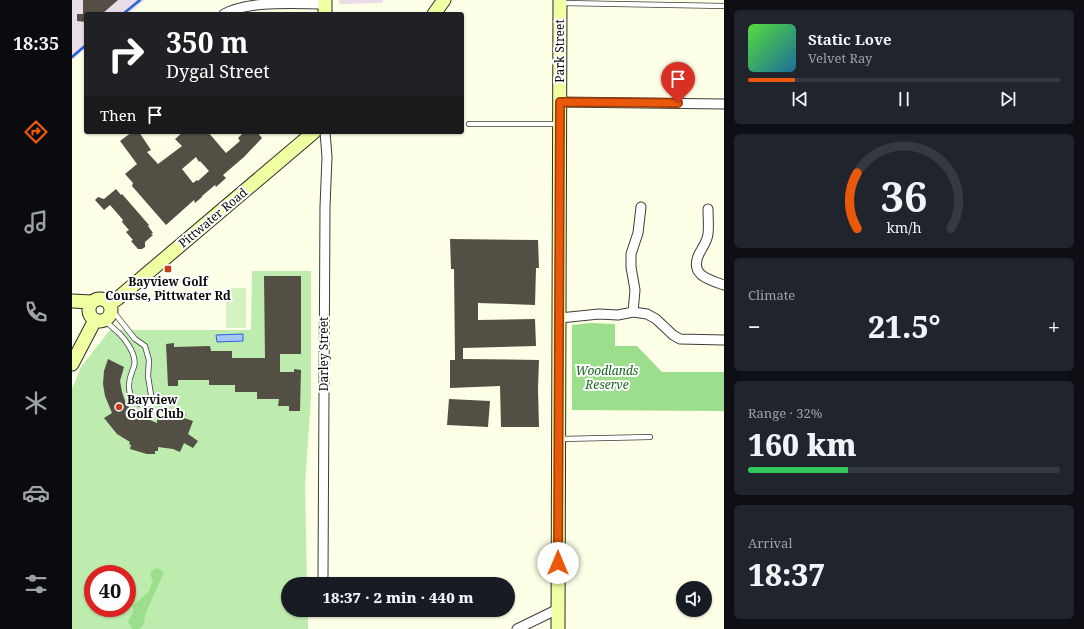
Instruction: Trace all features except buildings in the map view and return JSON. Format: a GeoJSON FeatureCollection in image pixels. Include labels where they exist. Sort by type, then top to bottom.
{"type":"FeatureCollection","features":[{"type":"Feature","properties":{"kind":"street"},"geometry":{"type":"LineString","coordinates":[[435,12],[444,0]]}},
{"type":"Feature","properties":{"kind":"street","name":"Park Street"},"geometry":{"type":"LineString","coordinates":[[558,629],[560,2]]}},
{"type":"Feature","properties":{"kind":"street"},"geometry":{"type":"LineString","coordinates":[[228,12],[239,7],[256,4],[325,6]]}},
{"type":"Feature","properties":{"kind":"street"},"geometry":{"type":"LineString","coordinates":[[560,102],[724,104]]}},
{"type":"Feature","properties":{"kind":"street","name":"Pittwater Road"},"geometry":{"type":"LineString","coordinates":[[72,364],[105,314],[118,299],[312,134]]}},
{"type":"Feature","properties":{"kind":"street","name":"Darley Street"},"geometry":{"type":"LineString","coordinates":[[323,576],[325,134]]}},
{"type":"Feature","properties":{"kind":"street"},"geometry":{"type":"LineString","coordinates":[[633,312],[635,290],[631,267],[631,254],[638,233],[641,207]]}},
{"type":"Feature","properties":{"kind":"street"},"geometry":{"type":"LineString","coordinates":[[708,208],[708,234],[704,246],[698,255],[696,264],[698,272],[703,277],[709,281],[724,285]]}},
{"type":"Feature","properties":{"kind":"street"},"geometry":{"type":"LineString","coordinates":[[72,301],[92,302],[96,299],[106,300],[105,314],[91,317],[89,312],[92,302]]}},
{"type":"Feature","properties":{"kind":"street"},"geometry":{"type":"LineString","coordinates":[[560,318],[599,314],[618,315],[633,312],[647,314],[656,319],[672,335],[680,339],[724,340]]}},
{"type":"Feature","properties":{"kind":"street"},"geometry":{"type":"LineString","coordinates":[[517,629],[558,609]]}},
{"type":"Feature","properties":{"kind":"lane"},"geometry":{"type":"LineString","coordinates":[[560,2],[724,6]]}},
{"type":"Feature","properties":{"kind":"lane"},"geometry":{"type":"LineString","coordinates":[[469,124],[559,124]]}},
{"type":"Feature","properties":{"kind":"lane"},"geometry":{"type":"LineString","coordinates":[[105,314],[145,346],[149,360],[148,376],[151,395],[149,404],[144,406],[138,404],[132,399],[129,390],[129,383],[131,372],[135,366],[133,354],[124,337],[105,314]]}},
{"type":"Feature","properties":{"kind":"lane"},"geometry":{"type":"LineString","coordinates":[[558,439],[650,437]]}},
{"type":"Feature","properties":{"kind":"shaded area"},"geometry":{"type":"Polygon","coordinates":[[[72,0],[145,0],[130,12],[84,12],[84,50],[72,60],[72,0]]]}},
{"type":"Feature","properties":{"kind":"shaded area"},"geometry":{"type":"Polygon","coordinates":[[[339,0],[383,0],[382,3],[339,4],[339,0]]]}},
{"type":"Feature","properties":{"kind":"green space","name":"Bayview Golf Club"},"geometry":{"type":"Polygon","coordinates":[[[252,271],[311,271],[311,397],[305,485],[307,577],[281,577],[281,617],[308,617],[308,629],[72,629],[72,389],[81,367],[110,330],[251,330],[252,271]]]}},
{"type":"Feature","properties":{"kind":"green space"},"geometry":{"type":"Polygon","coordinates":[[[226,288],[246,288],[246,328],[226,328],[226,288]]]}},
{"type":"Feature","properties":{"kind":"green space","name":"Woodlands Reserve"},"geometry":{"type":"Polygon","coordinates":[[[592,323],[615,324],[615,346],[637,346],[662,372],[724,372],[724,411],[572,410],[572,325],[592,323]]]}},
{"type":"Feature","properties":{"kind":"green space"},"geometry":{"type":"Polygon","coordinates":[[[157,568],[164,572],[145,615],[144,624],[139,629],[133,629],[128,622],[130,617],[136,617],[136,603],[148,593],[153,581],[151,571],[157,568]]]}},
{"type":"Feature","properties":{"kind":"water"},"geometry":{"type":"Polygon","coordinates":[[[243,334],[243,341],[217,342],[216,335],[243,334]]]}},
{"type":"Feature","properties":{"kind":"waterway"},"geometry":{"type":"LineString","coordinates":[[125,12],[140,0]]}},
{"type":"Feature","properties":{"kind":"waterway"},"geometry":{"type":"LineString","coordinates":[[72,57],[84,47]]}},
{"type":"Feature","properties":{"kind":"place","name":"Bayview Golf Course, Pittwater Rd"},"geometry":{"type":"Point","coordinates":[168,269]}},
{"type":"Feature","properties":{"kind":"place","name":"Bayview Golf Club"},"geometry":{"type":"Point","coordinates":[119,407]}},
{"type":"Feature","properties":{"kind":"route"},"geometry":{"type":"LineString","coordinates":[[558,563],[560,102],[678,103]]}}]}
